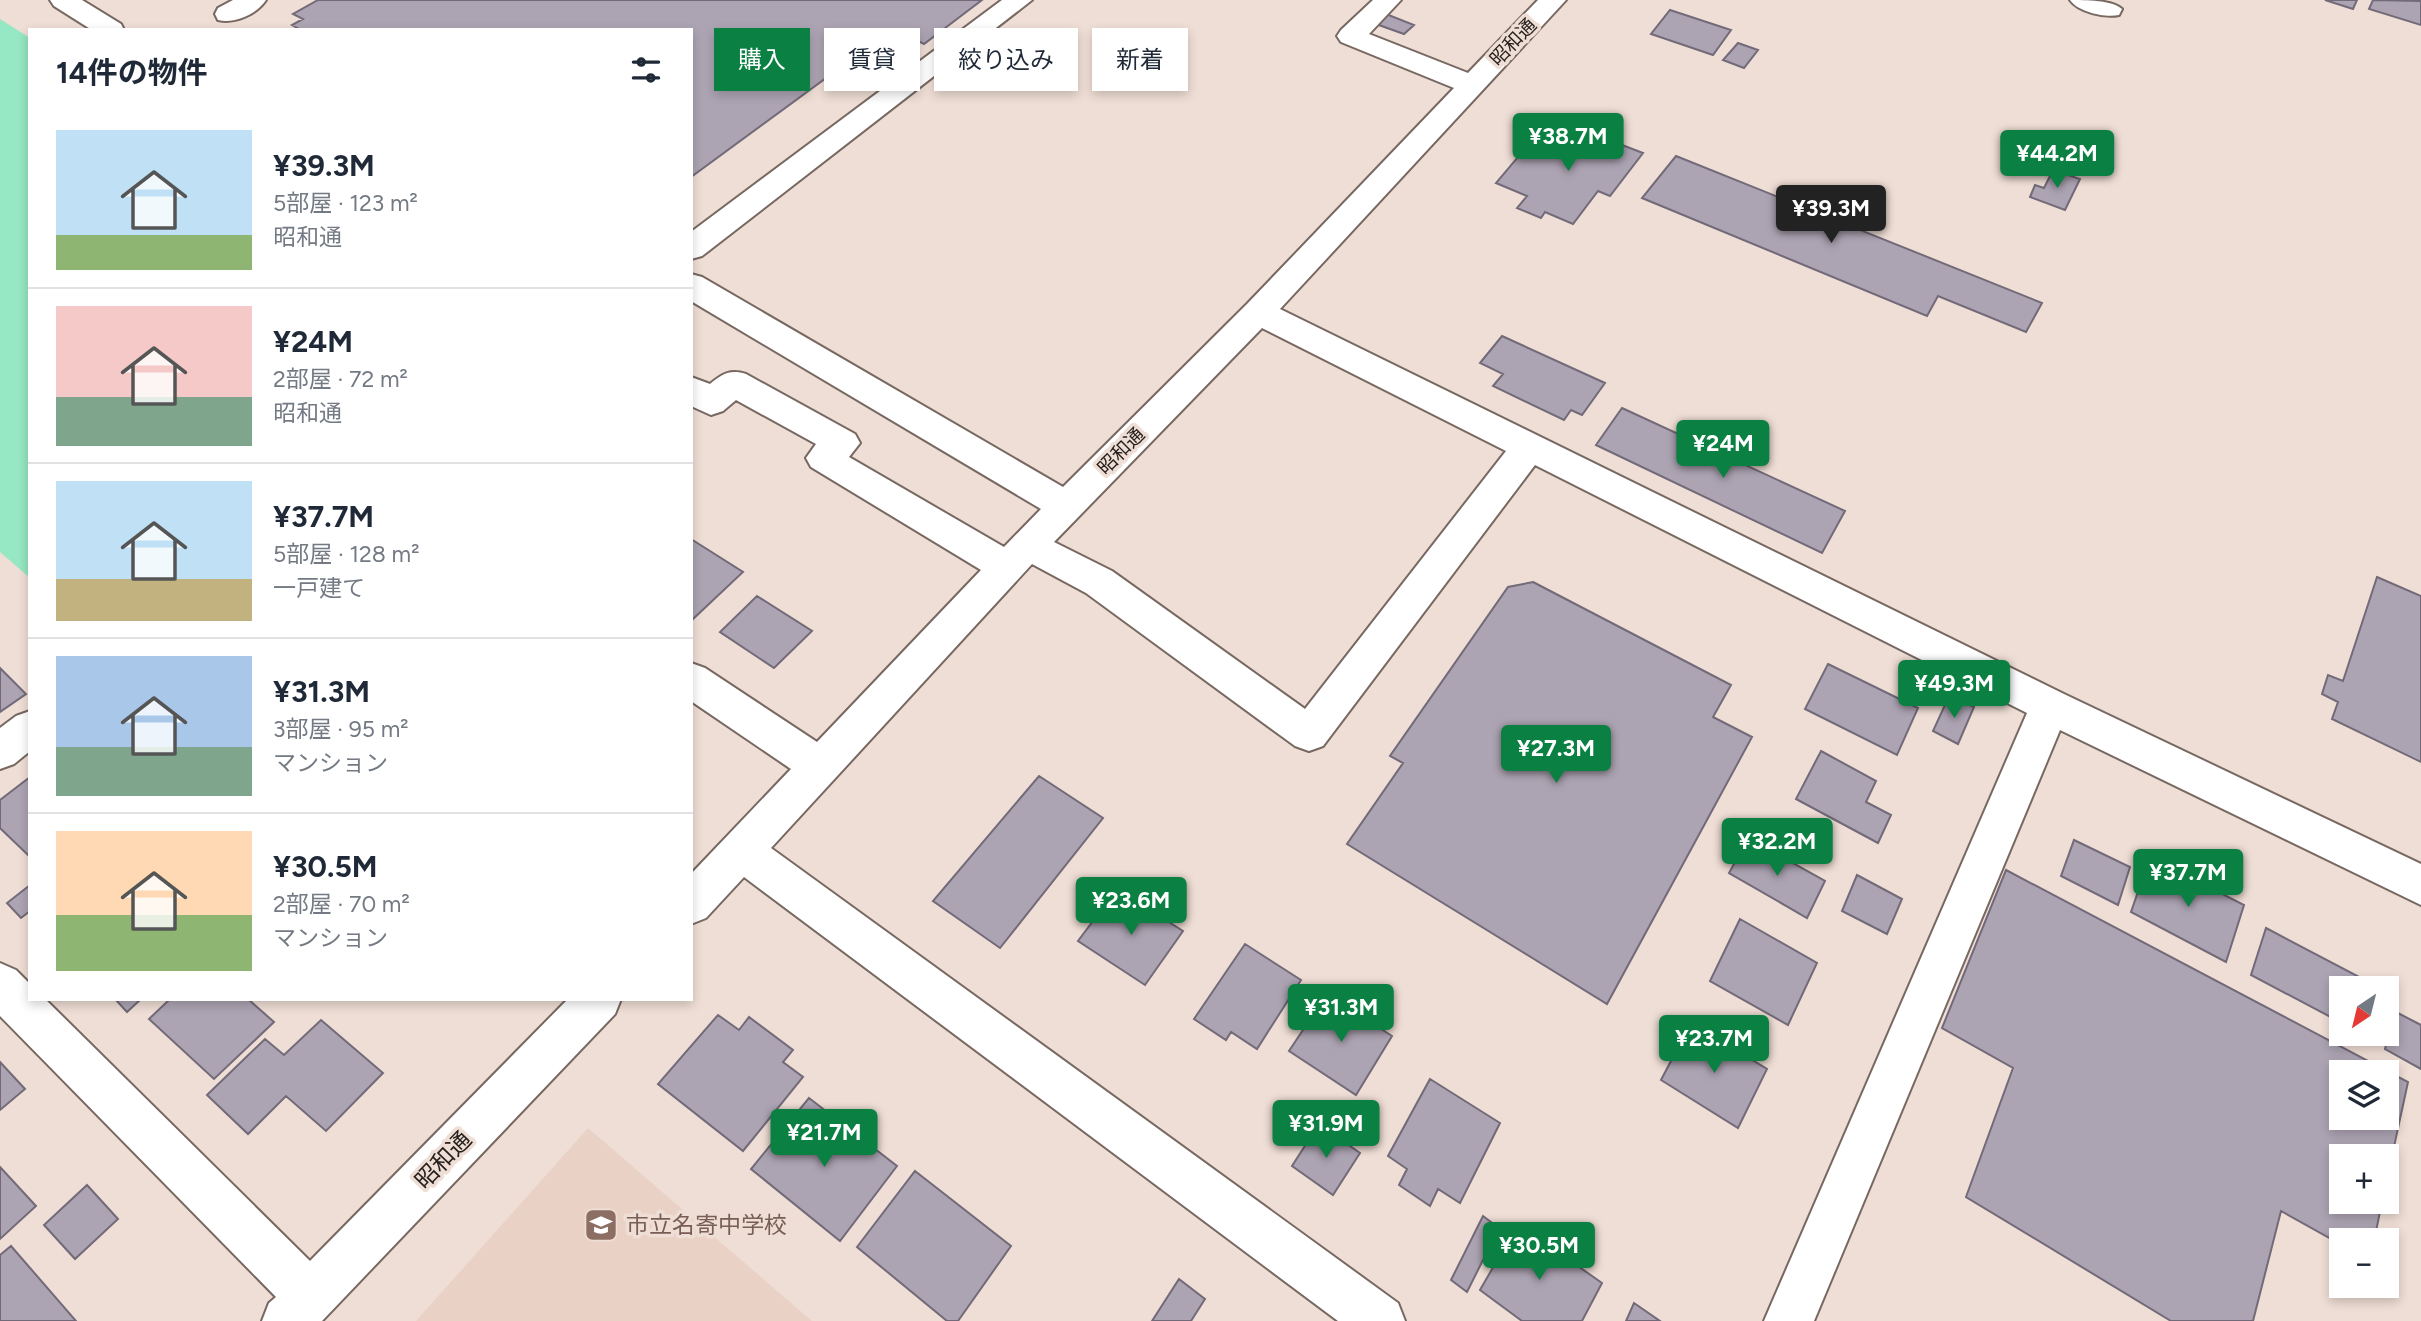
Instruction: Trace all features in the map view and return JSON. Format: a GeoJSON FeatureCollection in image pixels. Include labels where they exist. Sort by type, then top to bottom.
{"type":"FeatureCollection","features":[{"type":"Feature","properties":{"kind":"street"},"geometry":{"type":"LineString","coordinates":[[63,0],[108,28]]}},
{"type":"Feature","properties":{"kind":"street"},"geometry":{"type":"LineString","coordinates":[[228,14],[253,0]]}},
{"type":"Feature","properties":{"kind":"street"},"geometry":{"type":"LineString","coordinates":[[693,246],[1019,0]]}},
{"type":"Feature","properties":{"kind":"street"},"geometry":{"type":"LineString","coordinates":[[1388,0],[1350,36],[1472,85]]}},
{"type":"Feature","properties":{"kind":"street","name":"昭和通"},"geometry":{"type":"LineString","coordinates":[[693,902],[1018,556],[1258,312],[1553,0]]}},
{"type":"Feature","properties":{"kind":"street"},"geometry":{"type":"LineString","coordinates":[[2083,0],[2109,9]]}},
{"type":"Feature","properties":{"kind":"street"},"geometry":{"type":"LineString","coordinates":[[693,286],[1066,506]]}},
{"type":"Feature","properties":{"kind":"street"},"geometry":{"type":"LineString","coordinates":[[1258,312],[2050,706],[2421,885]]}},
{"type":"Feature","properties":{"kind":"street"},"geometry":{"type":"LineString","coordinates":[[693,390],[711,401],[734,383],[843,443],[823,457],[1018,556],[1099,582],[1309,734],[1529,447]]}},
{"type":"Feature","properties":{"kind":"street"},"geometry":{"type":"LineString","coordinates":[[693,681],[820,767]]}},
{"type":"Feature","properties":{"kind":"street"},"geometry":{"type":"LineString","coordinates":[[1789,1321],[2050,706]]}},
{"type":"Feature","properties":{"kind":"street"},"geometry":{"type":"LineString","coordinates":[[0,751],[28,730]]}},
{"type":"Feature","properties":{"kind":"street"},"geometry":{"type":"LineString","coordinates":[[742,852],[1380,1321]]}},
{"type":"Feature","properties":{"kind":"street"},"geometry":{"type":"LineString","coordinates":[[0,985],[299,1309]]}},
{"type":"Feature","properties":{"kind":"street","name":"昭和通"},"geometry":{"type":"LineString","coordinates":[[299,1309],[597,1001]]}},
{"type":"Feature","properties":{"kind":"shaded area","name":"市立名寄中学校"},"geometry":{"type":"Polygon","coordinates":[[[588,1128],[812,1321],[416,1321],[588,1128]]]}},
{"type":"Feature","properties":{"kind":"green space"},"geometry":{"type":"Polygon","coordinates":[[[0,19],[28,37],[28,576],[0,552],[0,19]]]}},
{"type":"Feature","properties":{"kind":"building"},"geometry":{"type":"Polygon","coordinates":[[[318,0],[982,0],[945,28],[934,28],[934,36],[924,44],[920,42],[920,28],[824,28],[824,80],[810,90],[810,28],[714,28],[714,91],[808,91],[693,176],[693,28],[297,28],[292,25],[303,19],[293,14],[318,0]]]}},
{"type":"Feature","properties":{"kind":"building"},"geometry":{"type":"Polygon","coordinates":[[[2325,0],[2357,0],[2353,9],[2325,0]]]}},
{"type":"Feature","properties":{"kind":"building"},"geometry":{"type":"Polygon","coordinates":[[[2373,0],[2421,1],[2421,25],[2369,9],[2373,0]]]}},
{"type":"Feature","properties":{"kind":"building"},"geometry":{"type":"Polygon","coordinates":[[[1670,10],[1731,30],[1713,55],[1651,34],[1670,10]]]}},
{"type":"Feature","properties":{"kind":"building"},"geometry":{"type":"Polygon","coordinates":[[[1386,14],[1414,25],[1404,34],[1376,24],[1386,14]]]}},
{"type":"Feature","properties":{"kind":"building"},"geometry":{"type":"Polygon","coordinates":[[[1738,43],[1758,50],[1744,68],[1723,60],[1738,43]]]}},
{"type":"Feature","properties":{"kind":"building"},"geometry":{"type":"Polygon","coordinates":[[[1567,124],[1643,153],[1610,196],[1598,191],[1573,224],[1545,212],[1541,218],[1517,208],[1527,196],[1496,183],[1529,144],[1545,150],[1567,124]]]}},
{"type":"Feature","properties":{"kind":"building"},"geometry":{"type":"Polygon","coordinates":[[[1676,156],[2042,303],[2026,332],[1938,296],[1927,316],[1642,198],[1676,156]]]}},
{"type":"Feature","properties":{"kind":"building"},"geometry":{"type":"Polygon","coordinates":[[[2053,170],[2080,179],[2065,210],[2030,197],[2035,185],[2044,188],[2053,170]]]}},
{"type":"Feature","properties":{"kind":"building"},"geometry":{"type":"Polygon","coordinates":[[[1502,336],[1605,383],[1582,415],[1571,410],[1564,420],[1493,386],[1503,374],[1480,363],[1502,336]]]}},
{"type":"Feature","properties":{"kind":"building"},"geometry":{"type":"Polygon","coordinates":[[[1622,408],[1845,511],[1822,553],[1596,445],[1622,408]]]}},
{"type":"Feature","properties":{"kind":"building"},"geometry":{"type":"Polygon","coordinates":[[[693,540],[743,572],[693,619],[693,540]]]}},
{"type":"Feature","properties":{"kind":"building"},"geometry":{"type":"Polygon","coordinates":[[[2377,577],[2421,596],[2421,762],[2332,719],[2338,702],[2322,694],[2328,675],[2343,681],[2377,577]]]}},
{"type":"Feature","properties":{"kind":"building"},"geometry":{"type":"Polygon","coordinates":[[[1533,582],[1731,685],[1713,717],[1752,737],[1607,1004],[1347,844],[1403,763],[1390,756],[1508,587],[1533,582]]]}},
{"type":"Feature","properties":{"kind":"building"},"geometry":{"type":"Polygon","coordinates":[[[757,596],[812,631],[774,668],[720,632],[757,596]]]}},
{"type":"Feature","properties":{"kind":"building"},"geometry":{"type":"Polygon","coordinates":[[[1828,664],[1918,708],[1897,755],[1805,709],[1828,664]]]}},
{"type":"Feature","properties":{"kind":"building"},"geometry":{"type":"Polygon","coordinates":[[[0,668],[26,694],[0,712],[0,668]]]}},
{"type":"Feature","properties":{"kind":"building"},"geometry":{"type":"Polygon","coordinates":[[[1949,696],[1974,707],[1958,744],[1933,731],[1949,696]]]}},
{"type":"Feature","properties":{"kind":"building"},"geometry":{"type":"Polygon","coordinates":[[[1821,751],[1876,781],[1866,802],[1891,815],[1878,843],[1796,799],[1821,751]]]}},
{"type":"Feature","properties":{"kind":"building"},"geometry":{"type":"Polygon","coordinates":[[[1039,776],[1103,818],[1000,948],[933,901],[1039,776]]]}},
{"type":"Feature","properties":{"kind":"building"},"geometry":{"type":"Polygon","coordinates":[[[28,779],[28,855],[0,828],[0,800],[28,779]]]}},
{"type":"Feature","properties":{"kind":"building"},"geometry":{"type":"Polygon","coordinates":[[[1748,838],[1825,881],[1807,918],[1729,873],[1748,838]]]}},
{"type":"Feature","properties":{"kind":"building"},"geometry":{"type":"Polygon","coordinates":[[[2074,840],[2130,867],[2118,905],[2061,876],[2074,840]]]}},
{"type":"Feature","properties":{"kind":"building"},"geometry":{"type":"Polygon","coordinates":[[[2150,857],[2244,905],[2226,962],[2131,912],[2150,857]]]}},
{"type":"Feature","properties":{"kind":"building"},"geometry":{"type":"Polygon","coordinates":[[[2006,870],[2329,1040],[2329,1046],[2340,1046],[2366,1060],[2329,1060],[2329,1130],[2398,1130],[2395,1144],[2329,1144],[2329,1214],[2380,1214],[2377,1228],[2329,1228],[2329,1238],[2281,1211],[2253,1321],[2171,1321],[1966,1197],[2013,1068],[1942,1028],[2006,870]]]}},
{"type":"Feature","properties":{"kind":"building"},"geometry":{"type":"Polygon","coordinates":[[[1857,875],[1902,899],[1887,934],[1842,911],[1857,875]]]}},
{"type":"Feature","properties":{"kind":"building"},"geometry":{"type":"Polygon","coordinates":[[[28,887],[28,913],[21,918],[7,903],[28,887]]]}},
{"type":"Feature","properties":{"kind":"building"},"geometry":{"type":"Polygon","coordinates":[[[1117,889],[1183,931],[1145,985],[1078,941],[1117,889]]]}},
{"type":"Feature","properties":{"kind":"building"},"geometry":{"type":"Polygon","coordinates":[[[1740,919],[1817,963],[1788,1025],[1710,981],[1740,919]]]}},
{"type":"Feature","properties":{"kind":"building"},"geometry":{"type":"Polygon","coordinates":[[[2266,928],[2357,976],[2329,976],[2329,1016],[2251,975],[2266,928]]]}},
{"type":"Feature","properties":{"kind":"building"},"geometry":{"type":"Polygon","coordinates":[[[1245,944],[1301,980],[1257,1049],[1231,1032],[1226,1040],[1194,1019],[1245,944]]]}},
{"type":"Feature","properties":{"kind":"building"},"geometry":{"type":"Polygon","coordinates":[[[1327,994],[1392,1036],[1356,1095],[1289,1051],[1327,994]]]}},
{"type":"Feature","properties":{"kind":"building"},"geometry":{"type":"Polygon","coordinates":[[[117,1001],[139,1001],[127,1012],[117,1001]]]}},
{"type":"Feature","properties":{"kind":"building"},"geometry":{"type":"Polygon","coordinates":[[[168,1001],[250,1001],[274,1022],[214,1079],[149,1019],[168,1001]]]}},
{"type":"Feature","properties":{"kind":"building"},"geometry":{"type":"Polygon","coordinates":[[[2399,1014],[2421,1025],[2421,1069],[2385,1049],[2386,1046],[2399,1046],[2399,1014]]]}},
{"type":"Feature","properties":{"kind":"building"},"geometry":{"type":"Polygon","coordinates":[[[718,1015],[739,1030],[749,1017],[793,1050],[783,1062],[803,1077],[743,1151],[658,1084],[718,1015]]]}},
{"type":"Feature","properties":{"kind":"building"},"geometry":{"type":"Polygon","coordinates":[[[321,1020],[383,1073],[326,1131],[286,1096],[248,1134],[207,1095],[265,1039],[284,1055],[321,1020]]]}},
{"type":"Feature","properties":{"kind":"building"},"geometry":{"type":"Polygon","coordinates":[[[1691,1023],[1767,1069],[1738,1128],[1661,1080],[1691,1023]]]}},
{"type":"Feature","properties":{"kind":"building"},"geometry":{"type":"Polygon","coordinates":[[[0,1062],[25,1089],[0,1110],[0,1062]]]}},
{"type":"Feature","properties":{"kind":"building"},"geometry":{"type":"Polygon","coordinates":[[[2399,1077],[2408,1082],[2399,1124],[2399,1077]]]}},
{"type":"Feature","properties":{"kind":"building"},"geometry":{"type":"Polygon","coordinates":[[[1430,1079],[1500,1123],[1460,1203],[1438,1189],[1430,1206],[1399,1185],[1407,1169],[1388,1156],[1430,1079]]]}},
{"type":"Feature","properties":{"kind":"building"},"geometry":{"type":"Polygon","coordinates":[[[809,1098],[897,1166],[840,1241],[751,1169],[809,1098]]]}},
{"type":"Feature","properties":{"kind":"building"},"geometry":{"type":"Polygon","coordinates":[[[1319,1124],[1360,1153],[1333,1195],[1292,1166],[1319,1124]]]}},
{"type":"Feature","properties":{"kind":"building"},"geometry":{"type":"Polygon","coordinates":[[[0,1167],[36,1206],[0,1239],[0,1167]]]}},
{"type":"Feature","properties":{"kind":"building"},"geometry":{"type":"Polygon","coordinates":[[[915,1171],[1011,1246],[958,1321],[947,1321],[857,1247],[915,1171]]]}},
{"type":"Feature","properties":{"kind":"building"},"geometry":{"type":"Polygon","coordinates":[[[87,1185],[118,1219],[75,1259],[44,1225],[87,1185]]]}},
{"type":"Feature","properties":{"kind":"building"},"geometry":{"type":"Polygon","coordinates":[[[1483,1216],[1499,1228],[1467,1292],[1451,1280],[1483,1216]]]}},
{"type":"Feature","properties":{"kind":"building"},"geometry":{"type":"Polygon","coordinates":[[[1518,1224],[1602,1283],[1582,1321],[1522,1321],[1480,1290],[1518,1224]]]}},
{"type":"Feature","properties":{"kind":"building"},"geometry":{"type":"Polygon","coordinates":[[[11,1246],[76,1321],[0,1321],[0,1255],[11,1246]]]}},
{"type":"Feature","properties":{"kind":"building"},"geometry":{"type":"Polygon","coordinates":[[[1179,1279],[1205,1299],[1191,1321],[1152,1321],[1179,1279]]]}},
{"type":"Feature","properties":{"kind":"building"},"geometry":{"type":"Polygon","coordinates":[[[1634,1303],[1660,1321],[1626,1321],[1634,1303]]]}},
{"type":"Feature","properties":{"kind":"place","name":"市立名寄中学校"},"geometry":{"type":"Point","coordinates":[601,1225]}}]}
